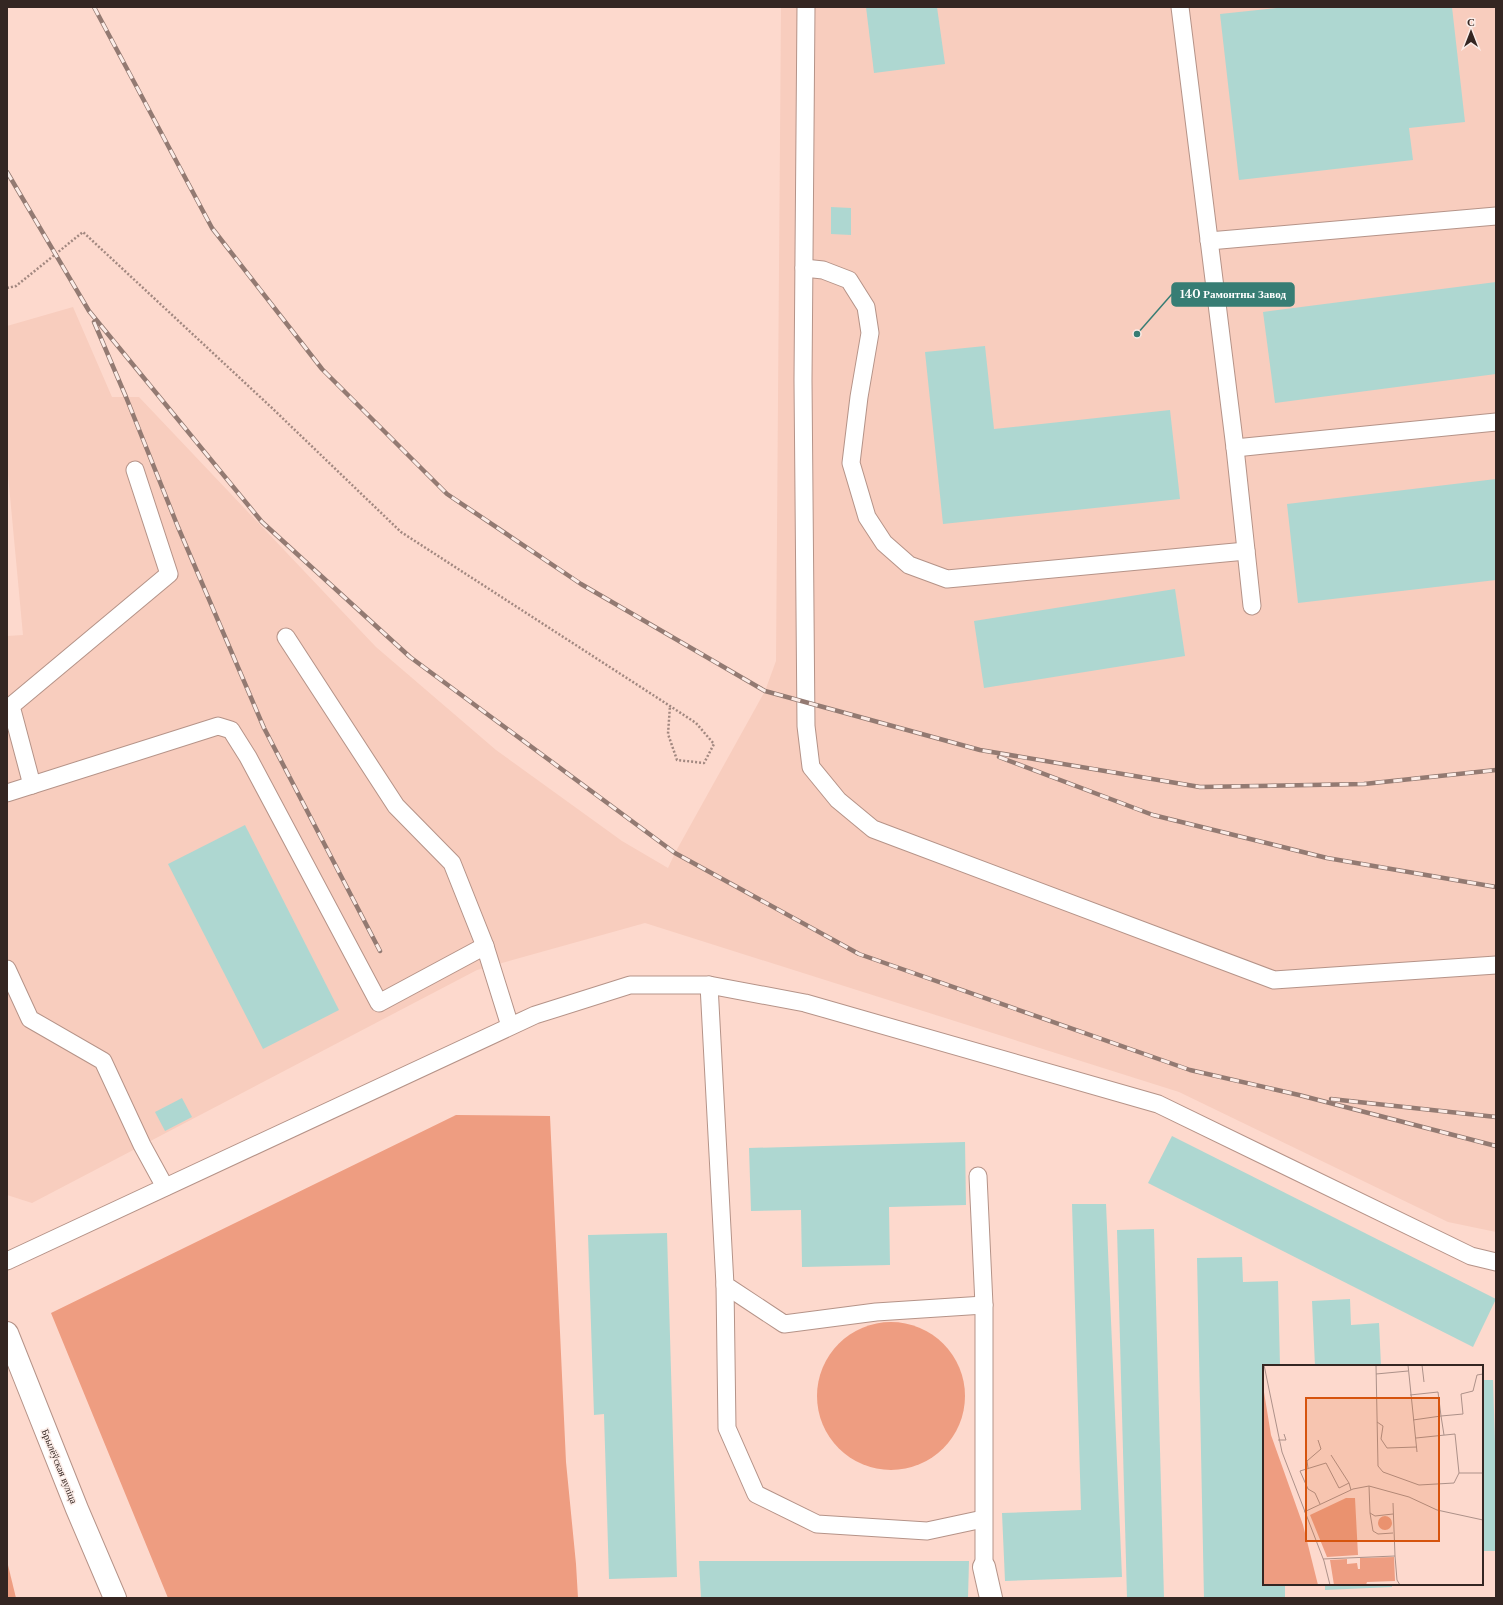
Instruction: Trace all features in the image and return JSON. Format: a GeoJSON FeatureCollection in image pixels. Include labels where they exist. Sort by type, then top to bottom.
{"type":"FeatureCollection","features":[{"type":"Feature","properties":{"kind":"street","name":"Брылёўская вуліца"},"geometry":{"type":"LineString","coordinates":[[7,1333],[77,1509],[115,1598]]}},
{"type":"Feature","properties":{"kind":"street"},"geometry":{"type":"LineString","coordinates":[[984,1567],[990,1598]]}},
{"type":"Feature","properties":{"kind":"lane"},"geometry":{"type":"LineString","coordinates":[[806,7],[803,388],[806,726],[811,767],[838,800],[873,829],[1274,980],[1496,965]]}},
{"type":"Feature","properties":{"kind":"lane"},"geometry":{"type":"LineString","coordinates":[[1180,7],[1235,448],[1252,606]]}},
{"type":"Feature","properties":{"kind":"lane"},"geometry":{"type":"LineString","coordinates":[[1209,241],[1496,216]]}},
{"type":"Feature","properties":{"kind":"lane"},"geometry":{"type":"LineString","coordinates":[[804,268],[823,270],[849,280],[866,307],[870,333],[859,397],[851,463],[867,517],[884,543],[909,564],[947,579],[1246,551]]}},
{"type":"Feature","properties":{"kind":"lane"},"geometry":{"type":"LineString","coordinates":[[1235,448],[1496,422]]}},
{"type":"Feature","properties":{"kind":"lane"},"geometry":{"type":"LineString","coordinates":[[32,785],[11,706],[169,574],[135,470]]}},
{"type":"Feature","properties":{"kind":"lane"},"geometry":{"type":"LineString","coordinates":[[286,637],[396,806],[452,863],[485,946],[510,1026]]}},
{"type":"Feature","properties":{"kind":"lane"},"geometry":{"type":"LineString","coordinates":[[7,793],[218,726],[231,730],[248,757],[379,1003],[485,946]]}},
{"type":"Feature","properties":{"kind":"lane"},"geometry":{"type":"LineString","coordinates":[[7,969],[30,1019],[103,1061],[142,1145],[165,1187]]}},
{"type":"Feature","properties":{"kind":"lane"},"geometry":{"type":"LineString","coordinates":[[7,1261],[535,1015],[630,985],[710,985],[805,1003],[1158,1104],[1471,1256],[1496,1262]]}},
{"type":"Feature","properties":{"kind":"lane"},"geometry":{"type":"LineString","coordinates":[[710,985],[725,1285],[726,1428],[756,1494],[817,1524],[927,1531],[983,1518]]}},
{"type":"Feature","properties":{"kind":"lane"},"geometry":{"type":"LineString","coordinates":[[978,1176],[984,1305],[984,1567]]}},
{"type":"Feature","properties":{"kind":"lane"},"geometry":{"type":"LineString","coordinates":[[725,1285],[784,1324],[876,1312],[984,1305]]}},
{"type":"Feature","properties":{"kind":"path"},"geometry":{"type":"LineString","coordinates":[[7,288],[16,286],[83,232],[272,408],[401,532],[670,706],[696,723],[714,744],[704,764],[677,760],[668,734],[670,706]]}},
{"type":"Feature","properties":{"kind":"shaded area"},"geometry":{"type":"Polygon","coordinates":[[[781,7],[1496,7],[1496,1232],[1448,1222],[1179,1092],[645,923],[477,970],[32,1203],[7,1195],[7,636],[23,635],[7,464],[7,326],[73,307],[112,397],[139,397],[376,647],[496,750],[622,841],[668,868],[765,691],[776,661],[781,7]]]}},
{"type":"Feature","properties":{"kind":"shaded area"},"geometry":{"type":"Polygon","coordinates":[[[456,1115],[550,1116],[566,1462],[578,1598],[168,1598],[51,1313],[456,1115]]]}},
{"type":"Feature","properties":{"kind":"shaded area"},"geometry":{"type":"Polygon","coordinates":[[[898,1322],[919,1327],[932,1334],[948,1349],[960,1368],[964,1382],[964,1410],[960,1424],[953,1437],[938,1453],[932,1458],[913,1467],[898,1470],[884,1470],[863,1465],[850,1458],[829,1437],[822,1424],[818,1410],[817,1389],[822,1368],[829,1355],[850,1334],[863,1327],[877,1323],[898,1322]]]}},
{"type":"Feature","properties":{"kind":"shaded area"},"geometry":{"type":"Polygon","coordinates":[[[7,1561],[16,1598],[7,1598],[7,1561]]]}},
{"type":"Feature","properties":{"kind":"building"},"geometry":{"type":"Polygon","coordinates":[[[866,7],[937,7],[945,64],[874,73],[866,7]]]}},
{"type":"Feature","properties":{"kind":"building"},"geometry":{"type":"Polygon","coordinates":[[[1286,7],[1452,7],[1465,122],[1409,128],[1413,160],[1239,180],[1220,14],[1286,7]]]}},
{"type":"Feature","properties":{"kind":"building"},"geometry":{"type":"Polygon","coordinates":[[[831,207],[851,208],[851,235],[831,234],[831,207]]]}},
{"type":"Feature","properties":{"kind":"building"},"geometry":{"type":"Polygon","coordinates":[[[1496,282],[1496,374],[1275,403],[1263,312],[1496,282]]]}},
{"type":"Feature","properties":{"kind":"building"},"geometry":{"type":"Polygon","coordinates":[[[985,346],[994,429],[1170,410],[1180,499],[943,524],[925,352],[985,346]]]}},
{"type":"Feature","properties":{"kind":"building"},"geometry":{"type":"Polygon","coordinates":[[[1496,479],[1496,580],[1298,603],[1287,504],[1496,479]]]}},
{"type":"Feature","properties":{"kind":"building"},"geometry":{"type":"Polygon","coordinates":[[[1175,589],[1185,656],[984,688],[974,621],[1175,589]]]}},
{"type":"Feature","properties":{"kind":"building"},"geometry":{"type":"Polygon","coordinates":[[[245,825],[339,1010],[263,1049],[168,864],[245,825]]]}},
{"type":"Feature","properties":{"kind":"building"},"geometry":{"type":"Polygon","coordinates":[[[182,1098],[192,1117],[165,1131],[155,1112],[182,1098]]]}},
{"type":"Feature","properties":{"kind":"building"},"geometry":{"type":"Polygon","coordinates":[[[1172,1136],[1496,1299],[1473,1347],[1148,1183],[1172,1136]]]}},
{"type":"Feature","properties":{"kind":"building"},"geometry":{"type":"Polygon","coordinates":[[[965,1142],[966,1205],[889,1207],[890,1265],[802,1267],[801,1210],[751,1211],[749,1148],[965,1142]]]}},
{"type":"Feature","properties":{"kind":"building"},"geometry":{"type":"Polygon","coordinates":[[[1072,1204],[1106,1204],[1122,1577],[1005,1581],[1002,1513],[1081,1510],[1072,1204]]]}},
{"type":"Feature","properties":{"kind":"building"},"geometry":{"type":"Polygon","coordinates":[[[1154,1229],[1164,1598],[1127,1598],[1117,1230],[1154,1229]]]}},
{"type":"Feature","properties":{"kind":"building"},"geometry":{"type":"Polygon","coordinates":[[[667,1233],[677,1577],[609,1579],[604,1414],[594,1415],[588,1235],[667,1233]]]}},
{"type":"Feature","properties":{"kind":"building"},"geometry":{"type":"Polygon","coordinates":[[[1242,1257],[1243,1282],[1278,1281],[1280,1365],[1263,1365],[1263,1585],[1285,1585],[1285,1598],[1204,1598],[1197,1258],[1242,1257]]]}},
{"type":"Feature","properties":{"kind":"building"},"geometry":{"type":"Polygon","coordinates":[[[1350,1299],[1351,1325],[1379,1323],[1381,1365],[1315,1365],[1312,1301],[1350,1299]]]}},
{"type":"Feature","properties":{"kind":"building"},"geometry":{"type":"Polygon","coordinates":[[[1483,1380],[1493,1380],[1496,1474],[1496,1551],[1483,1551],[1483,1380]]]}},
{"type":"Feature","properties":{"kind":"building"},"geometry":{"type":"Polygon","coordinates":[[[699,1561],[969,1561],[968,1598],[701,1598],[699,1561]]]}},
{"type":"Feature","properties":{"kind":"building"},"geometry":{"type":"Polygon","coordinates":[[[1325,1585],[1392,1585],[1392,1587],[1325,1590],[1325,1585]]]}},
{"type":"Feature","properties":{"kind":"railway"},"geometry":{"type":"LineString","coordinates":[[94,7],[212,228],[322,369],[447,494],[581,584],[765,691],[980,750],[1200,787],[1364,784],[1496,770]]}},
{"type":"Feature","properties":{"kind":"railway"},"geometry":{"type":"LineString","coordinates":[[7,172],[89,311],[262,522],[410,657],[675,853],[859,954],[1190,1070],[1299,1095],[1496,1146]]}},
{"type":"Feature","properties":{"kind":"railway"},"geometry":{"type":"LineString","coordinates":[[94,322],[178,527],[264,728],[380,951]]}},
{"type":"Feature","properties":{"kind":"railway"},"geometry":{"type":"LineString","coordinates":[[999,757],[1153,815],[1327,858],[1496,887]]}},
{"type":"Feature","properties":{"kind":"railway"},"geometry":{"type":"LineString","coordinates":[[1331,1099],[1496,1117]]}},
{"type":"Feature","properties":{"kind":"place","name":"140 Рамонтны Завод"},"geometry":{"type":"Point","coordinates":[1137,334]}}]}
